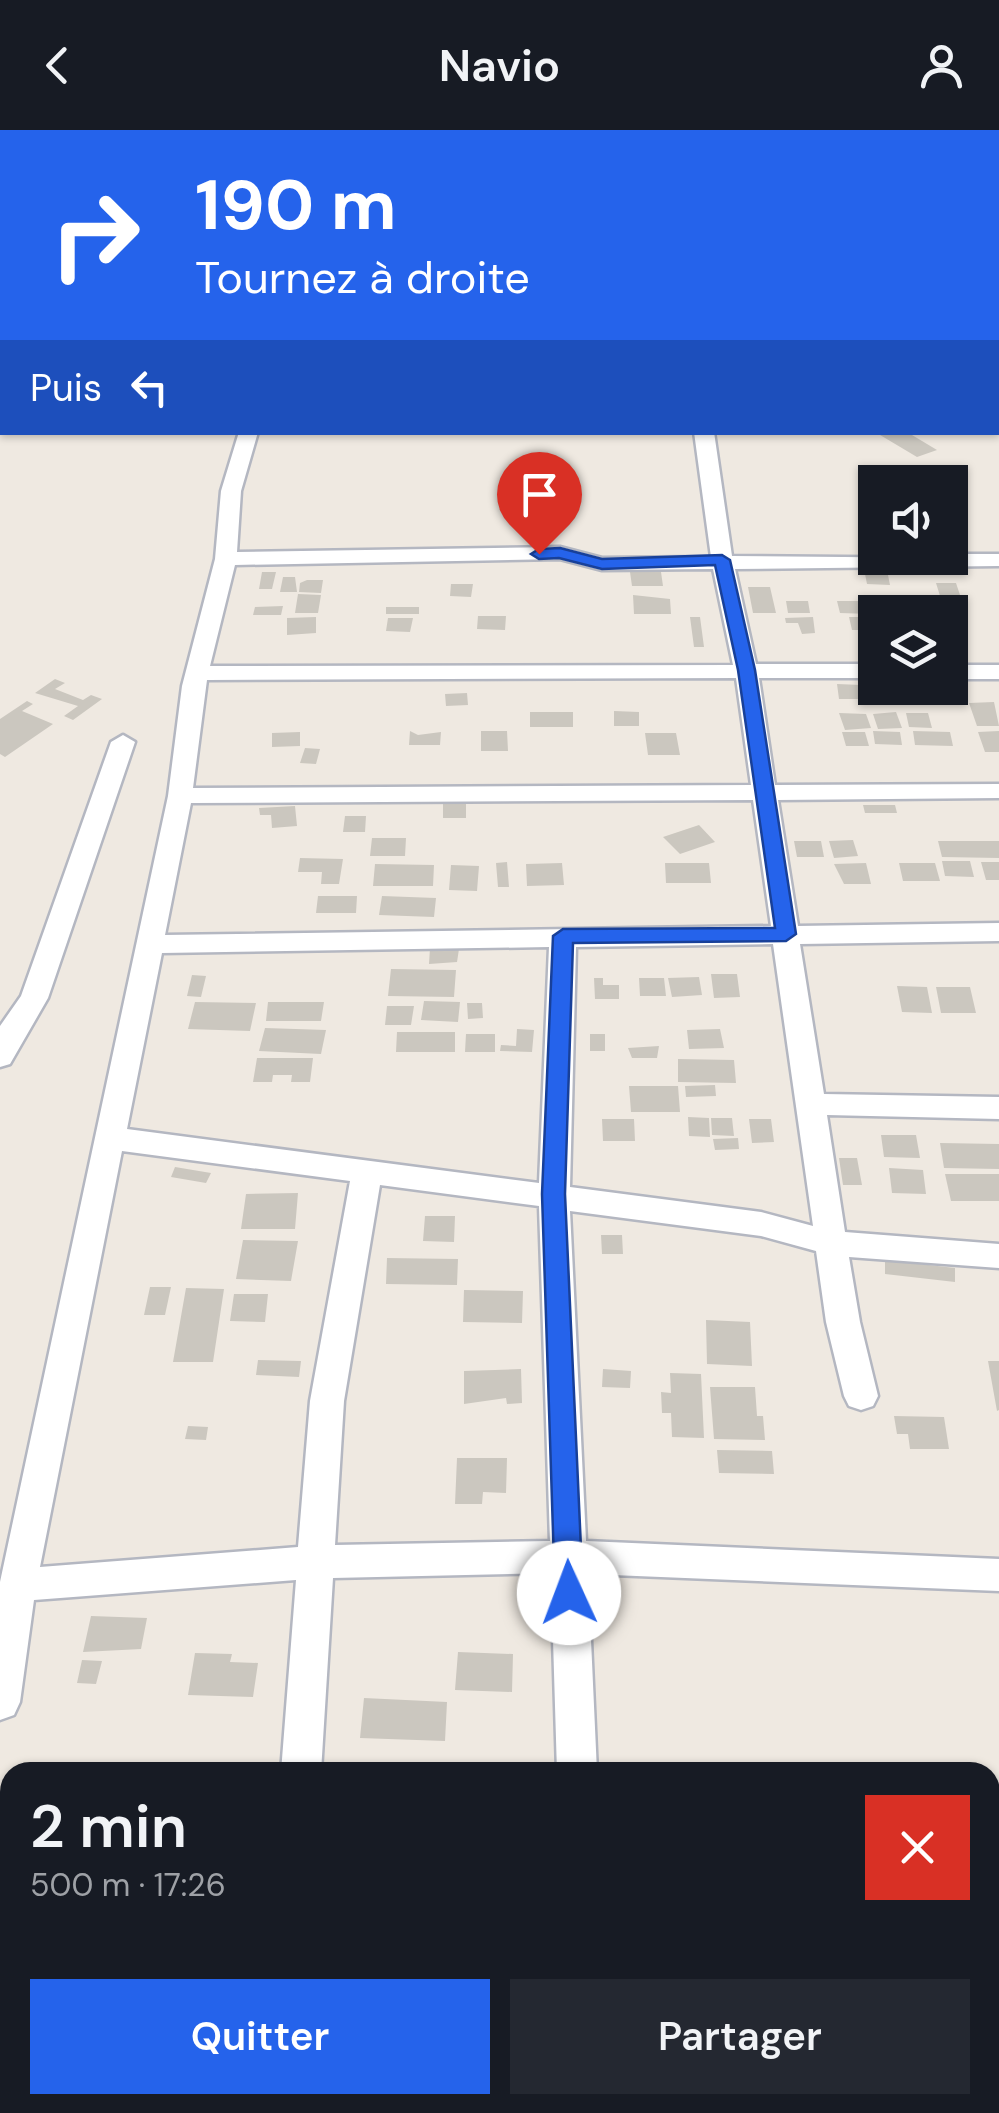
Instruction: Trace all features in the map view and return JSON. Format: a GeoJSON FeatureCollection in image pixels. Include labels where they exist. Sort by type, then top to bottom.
{"type":"FeatureCollection","features":[{"type":"Feature","properties":{"kind":"street"},"geometry":{"type":"LineString","coordinates":[[0,1702],[18,1585],[180,796],[196,672],[226,559],[231,491],[247,435]]}},
{"type":"Feature","properties":{"kind":"street"},"geometry":{"type":"LineString","coordinates":[[704,435],[722,560],[746,670],[843,1322],[861,1396]]}},
{"type":"Feature","properties":{"kind":"street"},"geometry":{"type":"LineString","coordinates":[[226,559],[560,553],[602,564],[999,560]]}},
{"type":"Feature","properties":{"kind":"street"},"geometry":{"type":"LineString","coordinates":[[196,672],[858,671]]}},
{"type":"Feature","properties":{"kind":"street"},"geometry":{"type":"LineString","coordinates":[[968,672],[999,672]]}},
{"type":"Feature","properties":{"kind":"street"},"geometry":{"type":"LineString","coordinates":[[0,1058],[6,1032],[34,998],[123,742]]}},
{"type":"Feature","properties":{"kind":"street"},"geometry":{"type":"LineString","coordinates":[[180,796],[999,791]]}},
{"type":"Feature","properties":{"kind":"street"},"geometry":{"type":"LineString","coordinates":[[148,944],[999,932]]}},
{"type":"Feature","properties":{"kind":"street"},"geometry":{"type":"LineString","coordinates":[[563,936],[554,1194],[577,1762]]}},
{"type":"Feature","properties":{"kind":"street"},"geometry":{"type":"LineString","coordinates":[[810,1104],[999,1108]]}},
{"type":"Feature","properties":{"kind":"street"},"geometry":{"type":"LineString","coordinates":[[108,1138],[761,1224],[831,1243],[999,1256]]}},
{"type":"Feature","properties":{"kind":"street"},"geometry":{"type":"LineString","coordinates":[[302,1762],[326,1401],[367,1172]]}},
{"type":"Feature","properties":{"kind":"street"},"geometry":{"type":"LineString","coordinates":[[18,1585],[316,1561],[568,1557],[999,1574]]}},
{"type":"Feature","properties":{"kind":"building"},"geometry":{"type":"Polygon","coordinates":[[[880,435],[912,435],[937,450],[917,457],[880,435]]]}},
{"type":"Feature","properties":{"kind":"building"},"geometry":{"type":"Polygon","coordinates":[[[262,572],[276,572],[272,589],[259,589],[262,572]]]}},
{"type":"Feature","properties":{"kind":"building"},"geometry":{"type":"Polygon","coordinates":[[[630,572],[661,572],[663,586],[632,586],[630,572]]]}},
{"type":"Feature","properties":{"kind":"building"},"geometry":{"type":"Polygon","coordinates":[[[865,575],[888,575],[890,585],[867,584],[865,575]]]}},
{"type":"Feature","properties":{"kind":"building"},"geometry":{"type":"Polygon","coordinates":[[[283,577],[295,577],[297,592],[280,592],[283,577]]]}},
{"type":"Feature","properties":{"kind":"building"},"geometry":{"type":"Polygon","coordinates":[[[323,580],[321,593],[299,592],[300,583],[323,580]]]}},
{"type":"Feature","properties":{"kind":"building"},"geometry":{"type":"Polygon","coordinates":[[[936,583],[956,583],[960,595],[940,595],[936,583]]]}},
{"type":"Feature","properties":{"kind":"building"},"geometry":{"type":"Polygon","coordinates":[[[451,584],[473,584],[471,597],[450,596],[451,584]]]}},
{"type":"Feature","properties":{"kind":"building"},"geometry":{"type":"Polygon","coordinates":[[[748,587],[770,587],[776,613],[753,613],[748,587]]]}},
{"type":"Feature","properties":{"kind":"building"},"geometry":{"type":"Polygon","coordinates":[[[298,594],[321,595],[318,613],[295,613],[298,594]]]}},
{"type":"Feature","properties":{"kind":"building"},"geometry":{"type":"Polygon","coordinates":[[[633,595],[670,599],[671,614],[634,614],[633,595]]]}},
{"type":"Feature","properties":{"kind":"building"},"geometry":{"type":"Polygon","coordinates":[[[786,601],[808,601],[810,613],[788,613],[786,601]]]}},
{"type":"Feature","properties":{"kind":"building"},"geometry":{"type":"Polygon","coordinates":[[[837,601],[858,601],[858,614],[840,613],[837,601]]]}},
{"type":"Feature","properties":{"kind":"building"},"geometry":{"type":"Polygon","coordinates":[[[283,606],[281,615],[253,615],[255,607],[283,606]]]}},
{"type":"Feature","properties":{"kind":"building"},"geometry":{"type":"Polygon","coordinates":[[[386,607],[419,607],[419,614],[386,614],[386,607]]]}},
{"type":"Feature","properties":{"kind":"building"},"geometry":{"type":"Polygon","coordinates":[[[478,616],[506,616],[505,630],[477,629],[478,616]]]}},
{"type":"Feature","properties":{"kind":"building"},"geometry":{"type":"Polygon","coordinates":[[[316,617],[316,633],[287,635],[287,618],[316,617]]]}},
{"type":"Feature","properties":{"kind":"building"},"geometry":{"type":"Polygon","coordinates":[[[690,617],[700,617],[704,647],[694,647],[690,617]]]}},
{"type":"Feature","properties":{"kind":"building"},"geometry":{"type":"Polygon","coordinates":[[[813,617],[815,633],[802,634],[798,623],[786,623],[785,618],[813,617]]]}},
{"type":"Feature","properties":{"kind":"building"},"geometry":{"type":"Polygon","coordinates":[[[849,617],[858,617],[858,630],[852,630],[849,617]]]}},
{"type":"Feature","properties":{"kind":"building"},"geometry":{"type":"Polygon","coordinates":[[[388,618],[413,618],[410,632],[386,631],[388,618]]]}},
{"type":"Feature","properties":{"kind":"building"},"geometry":{"type":"Polygon","coordinates":[[[55,679],[65,683],[55,689],[83,700],[91,695],[102,699],[73,720],[64,716],[78,706],[35,693],[55,679]]]}},
{"type":"Feature","properties":{"kind":"building"},"geometry":{"type":"Polygon","coordinates":[[[837,684],[858,685],[858,699],[839,699],[837,684]]]}},
{"type":"Feature","properties":{"kind":"building"},"geometry":{"type":"Polygon","coordinates":[[[467,693],[468,705],[446,706],[445,694],[467,693]]]}},
{"type":"Feature","properties":{"kind":"building"},"geometry":{"type":"Polygon","coordinates":[[[27,701],[33,704],[22,711],[53,724],[5,757],[0,754],[0,719],[27,701]]]}},
{"type":"Feature","properties":{"kind":"building"},"geometry":{"type":"Polygon","coordinates":[[[994,702],[999,726],[977,726],[969,703],[994,702]]]}},
{"type":"Feature","properties":{"kind":"building"},"geometry":{"type":"Polygon","coordinates":[[[614,711],[639,712],[639,726],[614,726],[614,711]]]}},
{"type":"Feature","properties":{"kind":"building"},"geometry":{"type":"Polygon","coordinates":[[[530,712],[573,712],[573,727],[530,727],[530,712]]]}},
{"type":"Feature","properties":{"kind":"building"},"geometry":{"type":"Polygon","coordinates":[[[896,712],[902,728],[878,729],[873,714],[896,712]]]}},
{"type":"Feature","properties":{"kind":"building"},"geometry":{"type":"Polygon","coordinates":[[[839,713],[866,714],[871,728],[845,730],[839,713]]]}},
{"type":"Feature","properties":{"kind":"building"},"geometry":{"type":"Polygon","coordinates":[[[906,713],[928,713],[932,728],[909,727],[906,713]]]}},
{"type":"Feature","properties":{"kind":"building"},"geometry":{"type":"Polygon","coordinates":[[[410,731],[418,735],[441,732],[440,745],[409,745],[410,731]]]}},
{"type":"Feature","properties":{"kind":"building"},"geometry":{"type":"Polygon","coordinates":[[[481,731],[507,731],[508,751],[481,751],[481,731]]]}},
{"type":"Feature","properties":{"kind":"building"},"geometry":{"type":"Polygon","coordinates":[[[873,731],[900,732],[902,745],[875,744],[873,731]]]}},
{"type":"Feature","properties":{"kind":"building"},"geometry":{"type":"Polygon","coordinates":[[[913,731],[950,732],[953,746],[915,745],[913,731]]]}},
{"type":"Feature","properties":{"kind":"building"},"geometry":{"type":"Polygon","coordinates":[[[999,731],[999,752],[985,752],[978,732],[999,731]]]}},
{"type":"Feature","properties":{"kind":"building"},"geometry":{"type":"Polygon","coordinates":[[[300,732],[300,746],[272,747],[272,733],[300,732]]]}},
{"type":"Feature","properties":{"kind":"building"},"geometry":{"type":"Polygon","coordinates":[[[842,732],[865,732],[869,746],[846,746],[842,732]]]}},
{"type":"Feature","properties":{"kind":"building"},"geometry":{"type":"Polygon","coordinates":[[[645,733],[676,733],[680,755],[648,755],[645,733]]]}},
{"type":"Feature","properties":{"kind":"building"},"geometry":{"type":"Polygon","coordinates":[[[305,748],[320,749],[316,764],[300,763],[305,748]]]}},
{"type":"Feature","properties":{"kind":"building"},"geometry":{"type":"Polygon","coordinates":[[[443,804],[466,804],[466,818],[443,818],[443,804]]]}},
{"type":"Feature","properties":{"kind":"building"},"geometry":{"type":"Polygon","coordinates":[[[863,805],[895,805],[897,813],[865,813],[863,805]]]}},
{"type":"Feature","properties":{"kind":"building"},"geometry":{"type":"Polygon","coordinates":[[[295,806],[297,826],[272,828],[271,815],[260,815],[259,808],[295,806]]]}},
{"type":"Feature","properties":{"kind":"building"},"geometry":{"type":"Polygon","coordinates":[[[345,816],[366,816],[365,832],[343,832],[345,816]]]}},
{"type":"Feature","properties":{"kind":"building"},"geometry":{"type":"Polygon","coordinates":[[[699,825],[715,842],[680,854],[663,837],[699,825]]]}},
{"type":"Feature","properties":{"kind":"building"},"geometry":{"type":"Polygon","coordinates":[[[372,838],[406,838],[405,856],[370,856],[372,838]]]}},
{"type":"Feature","properties":{"kind":"building"},"geometry":{"type":"Polygon","coordinates":[[[853,840],[858,856],[834,858],[829,841],[853,840]]]}},
{"type":"Feature","properties":{"kind":"building"},"geometry":{"type":"Polygon","coordinates":[[[794,841],[821,841],[824,857],[797,857],[794,841]]]}},
{"type":"Feature","properties":{"kind":"building"},"geometry":{"type":"Polygon","coordinates":[[[938,841],[999,841],[999,858],[942,857],[938,841]]]}},
{"type":"Feature","properties":{"kind":"building"},"geometry":{"type":"Polygon","coordinates":[[[300,858],[343,859],[339,884],[321,884],[322,872],[298,872],[300,858]]]}},
{"type":"Feature","properties":{"kind":"building"},"geometry":{"type":"Polygon","coordinates":[[[942,861],[970,861],[974,877],[945,876],[942,861]]]}},
{"type":"Feature","properties":{"kind":"building"},"geometry":{"type":"Polygon","coordinates":[[[507,862],[509,887],[498,887],[496,863],[507,862]]]}},
{"type":"Feature","properties":{"kind":"building"},"geometry":{"type":"Polygon","coordinates":[[[981,862],[999,862],[999,880],[986,880],[981,862]]]}},
{"type":"Feature","properties":{"kind":"building"},"geometry":{"type":"Polygon","coordinates":[[[562,863],[564,885],[527,886],[526,864],[562,863]]]}},
{"type":"Feature","properties":{"kind":"building"},"geometry":{"type":"Polygon","coordinates":[[[665,863],[709,863],[711,883],[666,883],[665,863]]]}},
{"type":"Feature","properties":{"kind":"building"},"geometry":{"type":"Polygon","coordinates":[[[866,863],[871,884],[844,884],[834,864],[866,863]]]}},
{"type":"Feature","properties":{"kind":"building"},"geometry":{"type":"Polygon","coordinates":[[[899,863],[935,863],[940,881],[903,881],[899,863]]]}},
{"type":"Feature","properties":{"kind":"building"},"geometry":{"type":"Polygon","coordinates":[[[375,864],[434,865],[433,886],[373,886],[375,864]]]}},
{"type":"Feature","properties":{"kind":"building"},"geometry":{"type":"Polygon","coordinates":[[[451,865],[479,866],[477,891],[449,890],[451,865]]]}},
{"type":"Feature","properties":{"kind":"building"},"geometry":{"type":"Polygon","coordinates":[[[318,896],[357,896],[356,913],[316,913],[318,896]]]}},
{"type":"Feature","properties":{"kind":"building"},"geometry":{"type":"Polygon","coordinates":[[[382,896],[436,898],[434,917],[379,915],[382,896]]]}},
{"type":"Feature","properties":{"kind":"building"},"geometry":{"type":"Polygon","coordinates":[[[430,948],[459,949],[457,962],[429,964],[430,948]]]}},
{"type":"Feature","properties":{"kind":"building"},"geometry":{"type":"Polygon","coordinates":[[[391,969],[456,970],[454,997],[388,996],[391,969]]]}},
{"type":"Feature","properties":{"kind":"building"},"geometry":{"type":"Polygon","coordinates":[[[711,974],[737,974],[740,997],[714,998],[711,974]]]}},
{"type":"Feature","properties":{"kind":"building"},"geometry":{"type":"Polygon","coordinates":[[[192,975],[206,976],[201,997],[187,996],[192,975]]]}},
{"type":"Feature","properties":{"kind":"building"},"geometry":{"type":"Polygon","coordinates":[[[699,977],[702,995],[672,997],[668,978],[699,977]]]}},
{"type":"Feature","properties":{"kind":"building"},"geometry":{"type":"Polygon","coordinates":[[[594,978],[603,978],[603,985],[619,985],[619,999],[595,999],[594,978]]]}},
{"type":"Feature","properties":{"kind":"building"},"geometry":{"type":"Polygon","coordinates":[[[639,978],[664,978],[666,996],[640,996],[639,978]]]}},
{"type":"Feature","properties":{"kind":"building"},"geometry":{"type":"Polygon","coordinates":[[[897,986],[927,987],[932,1013],[902,1012],[897,986]]]}},
{"type":"Feature","properties":{"kind":"building"},"geometry":{"type":"Polygon","coordinates":[[[936,987],[970,987],[976,1013],[941,1013],[936,987]]]}},
{"type":"Feature","properties":{"kind":"building"},"geometry":{"type":"Polygon","coordinates":[[[424,1001],[460,1002],[458,1022],[421,1020],[424,1001]]]}},
{"type":"Feature","properties":{"kind":"building"},"geometry":{"type":"Polygon","coordinates":[[[195,1002],[256,1003],[250,1031],[188,1029],[195,1002]]]}},
{"type":"Feature","properties":{"kind":"building"},"geometry":{"type":"Polygon","coordinates":[[[268,1002],[324,1002],[321,1021],[266,1021],[268,1002]]]}},
{"type":"Feature","properties":{"kind":"building"},"geometry":{"type":"Polygon","coordinates":[[[467,1003],[482,1003],[483,1018],[468,1019],[467,1003]]]}},
{"type":"Feature","properties":{"kind":"building"},"geometry":{"type":"Polygon","coordinates":[[[387,1006],[414,1006],[411,1025],[385,1025],[387,1006]]]}},
{"type":"Feature","properties":{"kind":"building"},"geometry":{"type":"Polygon","coordinates":[[[265,1028],[326,1030],[321,1054],[259,1051],[265,1028]]]}},
{"type":"Feature","properties":{"kind":"building"},"geometry":{"type":"Polygon","coordinates":[[[517,1029],[534,1030],[532,1052],[500,1051],[501,1045],[516,1046],[517,1029]]]}},
{"type":"Feature","properties":{"kind":"building"},"geometry":{"type":"Polygon","coordinates":[[[720,1029],[724,1048],[689,1049],[687,1030],[720,1029]]]}},
{"type":"Feature","properties":{"kind":"building"},"geometry":{"type":"Polygon","coordinates":[[[397,1032],[455,1032],[455,1052],[396,1052],[397,1032]]]}},
{"type":"Feature","properties":{"kind":"building"},"geometry":{"type":"Polygon","coordinates":[[[466,1034],[495,1034],[495,1052],[465,1052],[466,1034]]]}},
{"type":"Feature","properties":{"kind":"building"},"geometry":{"type":"Polygon","coordinates":[[[590,1034],[605,1034],[605,1051],[590,1051],[590,1034]]]}},
{"type":"Feature","properties":{"kind":"building"},"geometry":{"type":"Polygon","coordinates":[[[659,1046],[657,1058],[632,1058],[628,1048],[659,1046]]]}},
{"type":"Feature","properties":{"kind":"building"},"geometry":{"type":"Polygon","coordinates":[[[257,1058],[313,1058],[310,1082],[291,1082],[292,1075],[273,1075],[272,1082],[253,1082],[257,1058]]]}},
{"type":"Feature","properties":{"kind":"building"},"geometry":{"type":"Polygon","coordinates":[[[678,1059],[734,1060],[736,1083],[678,1082],[678,1059]]]}},
{"type":"Feature","properties":{"kind":"building"},"geometry":{"type":"Polygon","coordinates":[[[715,1085],[716,1096],[686,1097],[685,1086],[715,1085]]]}},
{"type":"Feature","properties":{"kind":"building"},"geometry":{"type":"Polygon","coordinates":[[[629,1086],[678,1086],[680,1112],[631,1112],[629,1086]]]}},
{"type":"Feature","properties":{"kind":"building"},"geometry":{"type":"Polygon","coordinates":[[[688,1117],[709,1118],[710,1137],[689,1136],[688,1117]]]}},
{"type":"Feature","properties":{"kind":"building"},"geometry":{"type":"Polygon","coordinates":[[[711,1118],[732,1118],[734,1136],[712,1135],[711,1118]]]}},
{"type":"Feature","properties":{"kind":"building"},"geometry":{"type":"Polygon","coordinates":[[[602,1119],[634,1119],[635,1141],[603,1141],[602,1119]]]}},
{"type":"Feature","properties":{"kind":"building"},"geometry":{"type":"Polygon","coordinates":[[[749,1119],[771,1119],[774,1142],[752,1143],[749,1119]]]}},
{"type":"Feature","properties":{"kind":"building"},"geometry":{"type":"Polygon","coordinates":[[[881,1135],[916,1135],[920,1158],[884,1157],[881,1135]]]}},
{"type":"Feature","properties":{"kind":"building"},"geometry":{"type":"Polygon","coordinates":[[[738,1138],[739,1149],[715,1150],[713,1139],[738,1138]]]}},
{"type":"Feature","properties":{"kind":"building"},"geometry":{"type":"Polygon","coordinates":[[[940,1143],[999,1144],[999,1169],[944,1168],[940,1143]]]}},
{"type":"Feature","properties":{"kind":"building"},"geometry":{"type":"Polygon","coordinates":[[[839,1158],[857,1158],[862,1185],[843,1185],[839,1158]]]}},
{"type":"Feature","properties":{"kind":"building"},"geometry":{"type":"Polygon","coordinates":[[[175,1167],[211,1173],[206,1183],[171,1177],[175,1167]]]}},
{"type":"Feature","properties":{"kind":"building"},"geometry":{"type":"Polygon","coordinates":[[[889,1168],[923,1170],[926,1194],[892,1193],[889,1168]]]}},
{"type":"Feature","properties":{"kind":"building"},"geometry":{"type":"Polygon","coordinates":[[[945,1174],[999,1174],[999,1201],[951,1201],[945,1174]]]}},
{"type":"Feature","properties":{"kind":"building"},"geometry":{"type":"Polygon","coordinates":[[[298,1193],[295,1229],[241,1229],[246,1194],[298,1193]]]}},
{"type":"Feature","properties":{"kind":"building"},"geometry":{"type":"Polygon","coordinates":[[[425,1216],[455,1216],[454,1242],[423,1241],[425,1216]]]}},
{"type":"Feature","properties":{"kind":"building"},"geometry":{"type":"Polygon","coordinates":[[[601,1235],[622,1235],[623,1254],[602,1254],[601,1235]]]}},
{"type":"Feature","properties":{"kind":"building"},"geometry":{"type":"Polygon","coordinates":[[[243,1240],[298,1241],[291,1281],[236,1279],[243,1240]]]}},
{"type":"Feature","properties":{"kind":"building"},"geometry":{"type":"Polygon","coordinates":[[[387,1258],[458,1259],[457,1285],[386,1284],[387,1258]]]}},
{"type":"Feature","properties":{"kind":"building"},"geometry":{"type":"Polygon","coordinates":[[[885,1260],[955,1268],[955,1282],[885,1274],[885,1260]]]}},
{"type":"Feature","properties":{"kind":"building"},"geometry":{"type":"Polygon","coordinates":[[[150,1287],[171,1287],[165,1315],[144,1315],[150,1287]]]}},
{"type":"Feature","properties":{"kind":"building"},"geometry":{"type":"Polygon","coordinates":[[[186,1288],[224,1289],[213,1362],[173,1362],[186,1288]]]}},
{"type":"Feature","properties":{"kind":"building"},"geometry":{"type":"Polygon","coordinates":[[[464,1290],[523,1291],[522,1323],[463,1322],[464,1290]]]}},
{"type":"Feature","properties":{"kind":"building"},"geometry":{"type":"Polygon","coordinates":[[[234,1294],[268,1294],[265,1322],[230,1321],[234,1294]]]}},
{"type":"Feature","properties":{"kind":"building"},"geometry":{"type":"Polygon","coordinates":[[[706,1320],[750,1322],[752,1366],[707,1364],[706,1320]]]}},
{"type":"Feature","properties":{"kind":"building"},"geometry":{"type":"Polygon","coordinates":[[[258,1360],[301,1361],[299,1377],[256,1375],[258,1360]]]}},
{"type":"Feature","properties":{"kind":"building"},"geometry":{"type":"Polygon","coordinates":[[[988,1361],[999,1361],[997,1411],[988,1361]]]}},
{"type":"Feature","properties":{"kind":"building"},"geometry":{"type":"Polygon","coordinates":[[[521,1369],[522,1403],[507,1404],[506,1398],[464,1404],[464,1371],[521,1369]]]}},
{"type":"Feature","properties":{"kind":"building"},"geometry":{"type":"Polygon","coordinates":[[[603,1369],[631,1371],[630,1388],[602,1387],[603,1369]]]}},
{"type":"Feature","properties":{"kind":"building"},"geometry":{"type":"Polygon","coordinates":[[[670,1373],[701,1374],[704,1438],[672,1437],[671,1413],[662,1413],[661,1392],[671,1393],[670,1373]]]}},
{"type":"Feature","properties":{"kind":"building"},"geometry":{"type":"Polygon","coordinates":[[[710,1387],[755,1387],[757,1416],[763,1416],[765,1440],[714,1439],[710,1387]]]}},
{"type":"Feature","properties":{"kind":"building"},"geometry":{"type":"Polygon","coordinates":[[[894,1416],[944,1417],[949,1449],[910,1449],[908,1434],[897,1434],[894,1416]]]}},
{"type":"Feature","properties":{"kind":"building"},"geometry":{"type":"Polygon","coordinates":[[[188,1426],[208,1427],[206,1440],[185,1439],[188,1426]]]}},
{"type":"Feature","properties":{"kind":"building"},"geometry":{"type":"Polygon","coordinates":[[[717,1450],[772,1451],[774,1474],[719,1473],[717,1450]]]}},
{"type":"Feature","properties":{"kind":"building"},"geometry":{"type":"Polygon","coordinates":[[[457,1458],[507,1458],[506,1493],[483,1492],[482,1504],[455,1504],[457,1458]]]}},
{"type":"Feature","properties":{"kind":"building"},"geometry":{"type":"Polygon","coordinates":[[[91,1616],[147,1618],[141,1649],[83,1652],[91,1616]]]}},
{"type":"Feature","properties":{"kind":"building"},"geometry":{"type":"Polygon","coordinates":[[[458,1652],[513,1654],[512,1692],[455,1690],[458,1652]]]}},
{"type":"Feature","properties":{"kind":"building"},"geometry":{"type":"Polygon","coordinates":[[[195,1653],[232,1654],[230,1662],[258,1663],[253,1697],[188,1695],[195,1653]]]}},
{"type":"Feature","properties":{"kind":"building"},"geometry":{"type":"Polygon","coordinates":[[[82,1660],[102,1661],[96,1684],[77,1683],[82,1660]]]}},
{"type":"Feature","properties":{"kind":"building"},"geometry":{"type":"Polygon","coordinates":[[[364,1698],[447,1702],[445,1741],[360,1738],[364,1698]]]}},
{"type":"Feature","properties":{"kind":"route"},"geometry":{"type":"LineString","coordinates":[[539,554],[560,553],[602,564],[722,560],[746,670],[786,934],[563,936],[554,1194],[569,1593]]}}]}
